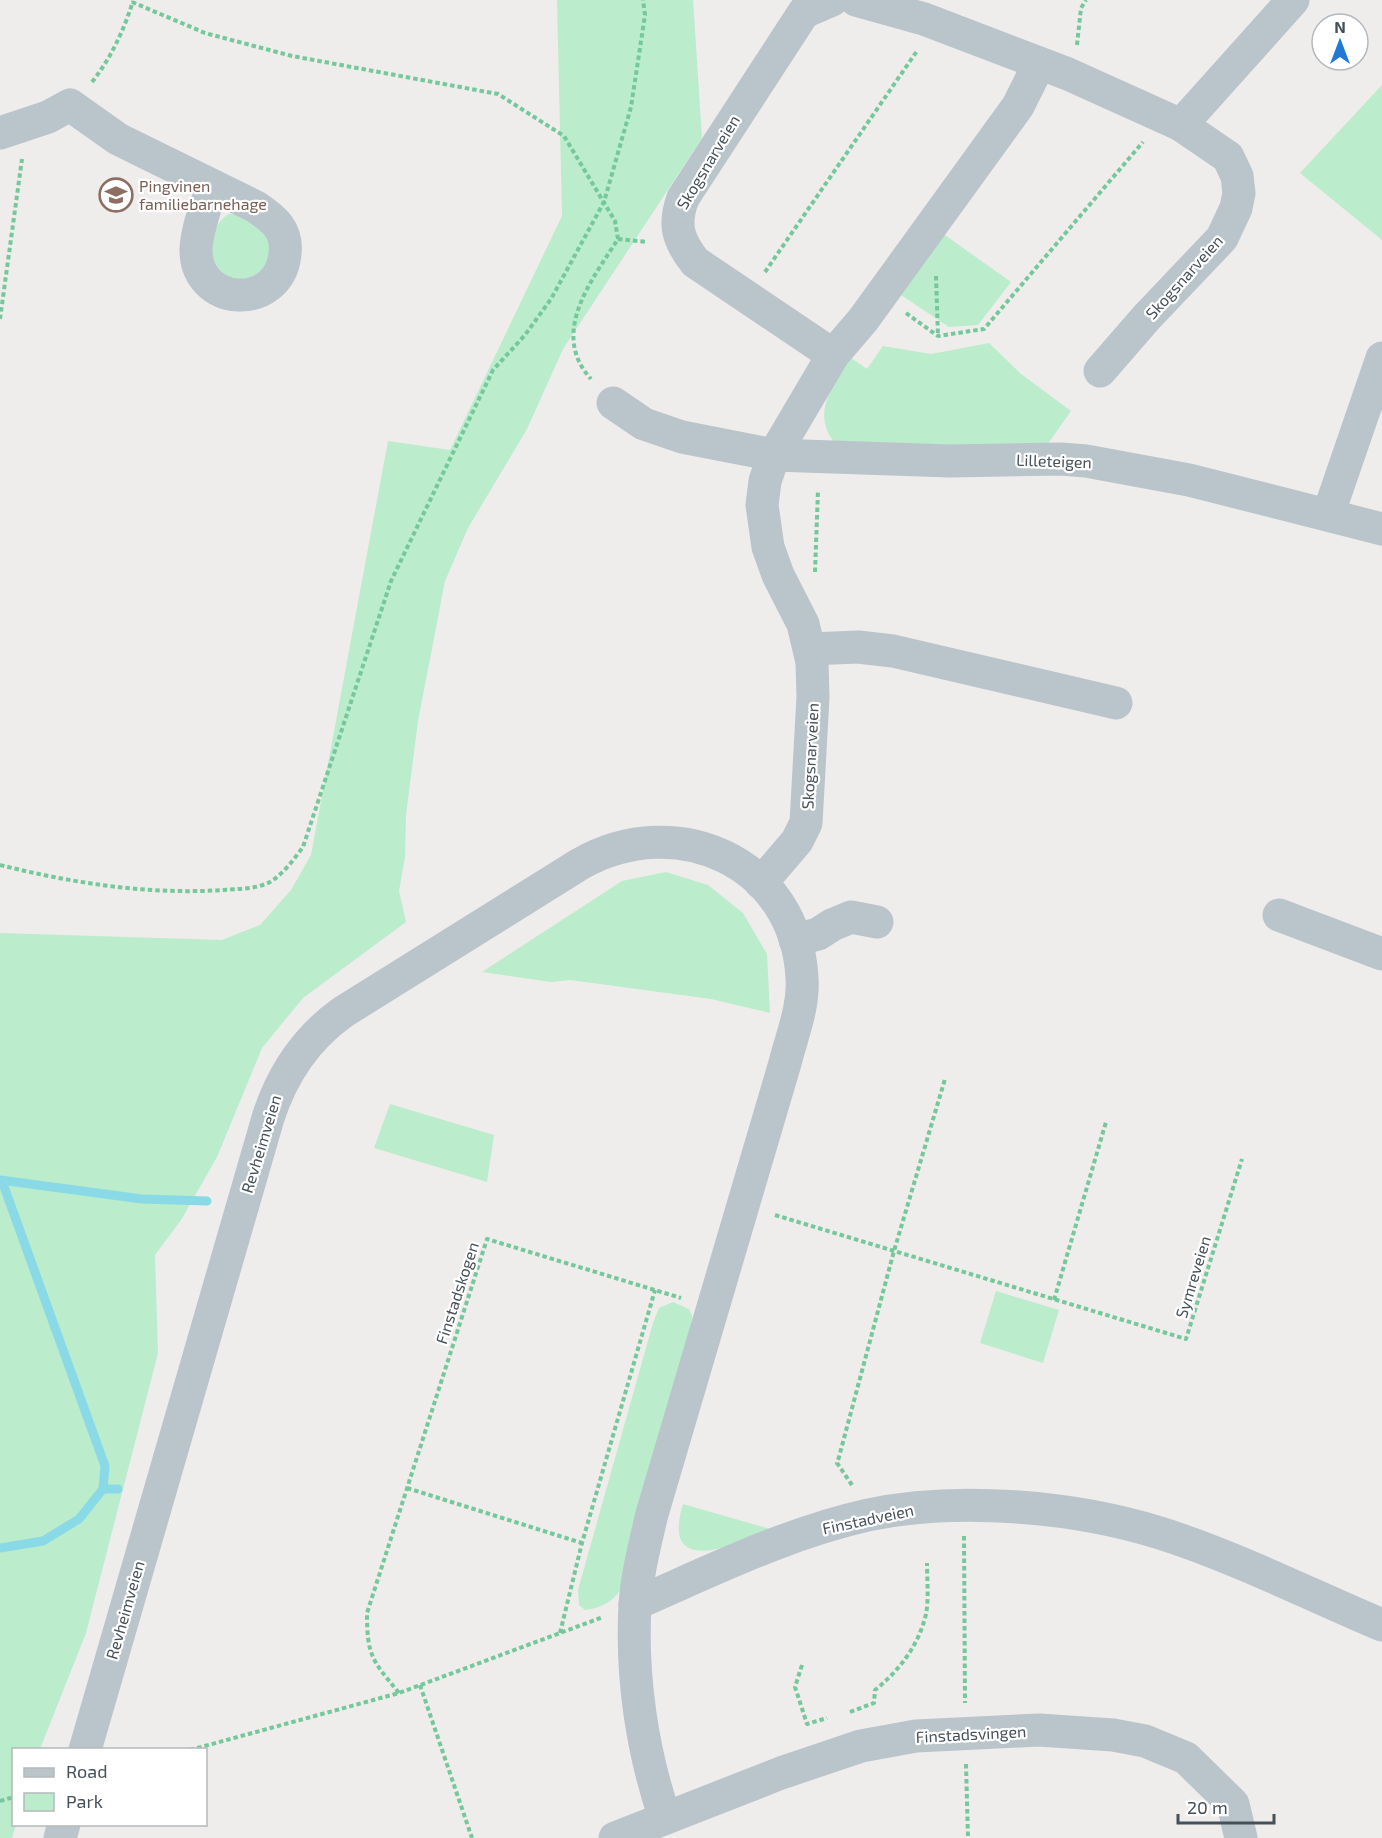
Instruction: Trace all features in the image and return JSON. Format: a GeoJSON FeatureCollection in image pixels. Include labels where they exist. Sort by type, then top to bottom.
{"type":"FeatureCollection","features":[{"type":"Feature","properties":{"kind":"street","name":"Skogsnarveien"},"geometry":{"type":"LineString","coordinates":[[832,0],[804,12],[683,198],[677,213],[676,229],[681,245],[695,262],[833,355]]}},
{"type":"Feature","properties":{"kind":"street","name":"Skogsnarveien"},"geometry":{"type":"LineString","coordinates":[[856,0],[931,14],[1173,121],[1228,157],[1237,176],[1239,193],[1236,208],[1222,238],[1146,318],[1100,371]]}},
{"type":"Feature","properties":{"kind":"street"},"geometry":{"type":"LineString","coordinates":[[1173,121],[1293,0]]}},
{"type":"Feature","properties":{"kind":"street","name":"Skogsnarveien"},"geometry":{"type":"LineString","coordinates":[[761,883],[796,841],[806,823],[813,697],[810,650],[803,624],[778,575],[764,527],[762,506],[765,481],[774,455],[833,355],[881,296],[1018,106],[1053,69]]}},
{"type":"Feature","properties":{"kind":"street"},"geometry":{"type":"LineString","coordinates":[[13,129],[70,105],[118,139],[212,186]]}},
{"type":"Feature","properties":{"kind":"street"},"geometry":{"type":"LineString","coordinates":[[1328,514],[1382,358]]}},
{"type":"Feature","properties":{"kind":"street"},"geometry":{"type":"LineString","coordinates":[[613,402],[644,424],[682,437],[774,455]]}},
{"type":"Feature","properties":{"kind":"street","name":"Lilleteigen"},"geometry":{"type":"LineString","coordinates":[[774,455],[950,461],[1060,459],[1086,461],[1189,480],[1382,529]]}},
{"type":"Feature","properties":{"kind":"street"},"geometry":{"type":"LineString","coordinates":[[810,650],[858,647],[893,651],[1116,703]]}},
{"type":"Feature","properties":{"kind":"street","name":"Revheimveien"},"geometry":{"type":"LineString","coordinates":[[85,1748],[268,1118],[281,1083],[314,1036],[343,1012],[580,864],[608,850],[644,841],[687,843],[723,855],[761,883],[780,906],[795,940],[803,989],[785,1063],[652,1515],[635,1604]]}},
{"type":"Feature","properties":{"kind":"street"},"geometry":{"type":"LineString","coordinates":[[1279,915],[1382,954]]}},
{"type":"Feature","properties":{"kind":"street"},"geometry":{"type":"LineString","coordinates":[[795,940],[818,934],[851,917],[877,922]]}},
{"type":"Feature","properties":{"kind":"street","name":"Finstadveien"},"geometry":{"type":"LineString","coordinates":[[635,1604],[771,1546],[826,1526],[891,1511],[964,1505],[1065,1514],[1160,1533],[1382,1625]]}},
{"type":"Feature","properties":{"kind":"street"},"geometry":{"type":"LineString","coordinates":[[635,1604],[641,1717],[650,1772],[665,1818]]}},
{"type":"Feature","properties":{"kind":"street","name":"Finstadsvingen"},"geometry":{"type":"LineString","coordinates":[[615,1838],[781,1773],[861,1746],[916,1736],[1039,1731],[1113,1735],[1145,1741],[1186,1758],[1233,1804],[1241,1838]]}},
{"type":"Feature","properties":{"kind":"path"},"geometry":{"type":"LineString","coordinates":[[0,865],[44,876],[183,893],[242,889],[268,883],[291,863],[303,847],[390,581],[493,370],[525,335],[551,299],[604,202],[631,106],[645,15],[644,0]]}},
{"type":"Feature","properties":{"kind":"path"},"geometry":{"type":"LineString","coordinates":[[1053,69],[1078,42],[1081,8],[1086,0]]}},
{"type":"Feature","properties":{"kind":"path"},"geometry":{"type":"LineString","coordinates":[[70,105],[84,93],[104,67],[126,21],[132,1],[206,33],[292,56],[498,94],[564,136],[615,221],[618,239],[586,292],[573,319],[576,348],[583,369],[613,402]]}},
{"type":"Feature","properties":{"kind":"path"},"geometry":{"type":"LineString","coordinates":[[747,297],[931,14]]}},
{"type":"Feature","properties":{"kind":"path"},"geometry":{"type":"LineString","coordinates":[[881,296],[939,336],[984,329],[1173,121]]}},
{"type":"Feature","properties":{"kind":"path"},"geometry":{"type":"LineString","coordinates":[[0,319],[13,129]]}},
{"type":"Feature","properties":{"kind":"path"},"geometry":{"type":"LineString","coordinates":[[934,224],[939,336]]}},
{"type":"Feature","properties":{"kind":"path"},"geometry":{"type":"LineString","coordinates":[[815,583],[819,457]]}},
{"type":"Feature","properties":{"kind":"path"},"geometry":{"type":"LineString","coordinates":[[854,1489],[837,1463],[894,1251],[945,1079]]}},
{"type":"Feature","properties":{"kind":"path"},"geometry":{"type":"LineString","coordinates":[[1054,1300],[1106,1122]]}},
{"type":"Feature","properties":{"kind":"path","name":"Symreveien"},"geometry":{"type":"LineString","coordinates":[[743,1205],[1186,1339],[1242,1159]]}},
{"type":"Feature","properties":{"kind":"path","name":"Finstadskogen"},"geometry":{"type":"LineString","coordinates":[[399,1693],[376,1666],[367,1644],[367,1613],[487,1239],[712,1308]]}},
{"type":"Feature","properties":{"kind":"path"},"geometry":{"type":"LineString","coordinates":[[560,1634],[582,1543],[655,1290]]}},
{"type":"Feature","properties":{"kind":"path"},"geometry":{"type":"LineString","coordinates":[[407,1488],[582,1543]]}},
{"type":"Feature","properties":{"kind":"path"},"geometry":{"type":"LineString","coordinates":[[964,1505],[968,1838]]}},
{"type":"Feature","properties":{"kind":"path"},"geometry":{"type":"LineString","coordinates":[[850,1712],[874,1703],[875,1690],[896,1673],[910,1651],[927,1612],[927,1563]]}},
{"type":"Feature","properties":{"kind":"path"},"geometry":{"type":"LineString","coordinates":[[194,1748],[399,1693],[635,1604]]}},
{"type":"Feature","properties":{"kind":"path"},"geometry":{"type":"LineString","coordinates":[[802,1665],[795,1687],[807,1724],[828,1718]]}},
{"type":"Feature","properties":{"kind":"path"},"geometry":{"type":"LineString","coordinates":[[420,1685],[472,1838]]}},
{"type":"Feature","properties":{"kind":"green space"},"geometry":{"type":"Polygon","coordinates":[[[557,0],[693,0],[702,138],[563,349],[527,429],[468,528],[445,581],[418,721],[406,815],[405,857],[399,891],[406,922],[303,998],[262,1048],[217,1157],[181,1220],[155,1255],[158,1353],[86,1633],[40,1748],[12,1748],[12,1826],[16,1826],[12,1838],[0,1838],[0,933],[222,940],[260,925],[291,890],[311,855],[388,441],[450,450],[562,216],[557,0]]]}},
{"type":"Feature","properties":{"kind":"green space"},"geometry":{"type":"Polygon","coordinates":[[[1382,85],[1382,240],[1300,173],[1382,85]]]}},
{"type":"Feature","properties":{"kind":"green space"},"geometry":{"type":"Polygon","coordinates":[[[228,214],[246,215],[264,227],[277,269],[238,287],[212,267],[211,252],[214,231],[228,214]]]}},
{"type":"Feature","properties":{"kind":"green space"},"geometry":{"type":"Polygon","coordinates":[[[942,233],[1011,282],[978,325],[949,327],[898,293],[942,233]]]}},
{"type":"Feature","properties":{"kind":"green space"},"geometry":{"type":"Polygon","coordinates":[[[989,343],[1021,374],[1071,411],[1047,445],[837,445],[829,434],[824,411],[827,400],[831,389],[851,358],[867,369],[883,346],[931,354],[989,343]]]}},
{"type":"Feature","properties":{"kind":"green space"},"geometry":{"type":"Polygon","coordinates":[[[666,872],[708,885],[743,913],[767,954],[770,1013],[711,999],[570,980],[551,982],[482,972],[622,881],[666,872]]]}},
{"type":"Feature","properties":{"kind":"green space"},"geometry":{"type":"Polygon","coordinates":[[[390,1104],[494,1135],[487,1182],[374,1148],[390,1104]]]}},
{"type":"Feature","properties":{"kind":"green space"},"geometry":{"type":"Polygon","coordinates":[[[996,1291],[1059,1310],[1043,1363],[980,1343],[996,1291]]]}},
{"type":"Feature","properties":{"kind":"green space"},"geometry":{"type":"Polygon","coordinates":[[[673,1302],[689,1309],[692,1316],[691,1327],[622,1587],[607,1603],[585,1610],[579,1605],[578,1590],[653,1323],[659,1308],[673,1302]]]}},
{"type":"Feature","properties":{"kind":"green space"},"geometry":{"type":"Polygon","coordinates":[[[683,1504],[770,1529],[721,1548],[705,1551],[691,1549],[682,1542],[679,1527],[683,1504]]]}},
{"type":"Feature","properties":{"kind":"waterway"},"geometry":{"type":"LineString","coordinates":[[0,1180],[142,1199],[207,1201]]}},
{"type":"Feature","properties":{"kind":"waterway"},"geometry":{"type":"LineString","coordinates":[[0,1548],[43,1541],[79,1519],[103,1489],[105,1466],[2,1181]]}},
{"type":"Feature","properties":{"kind":"waterway"},"geometry":{"type":"LineString","coordinates":[[103,1489],[118,1489]]}},
{"type":"Feature","properties":{"kind":"place","name":"Pingvinen familiebarnehage"},"geometry":{"type":"Point","coordinates":[116,195]}}]}
